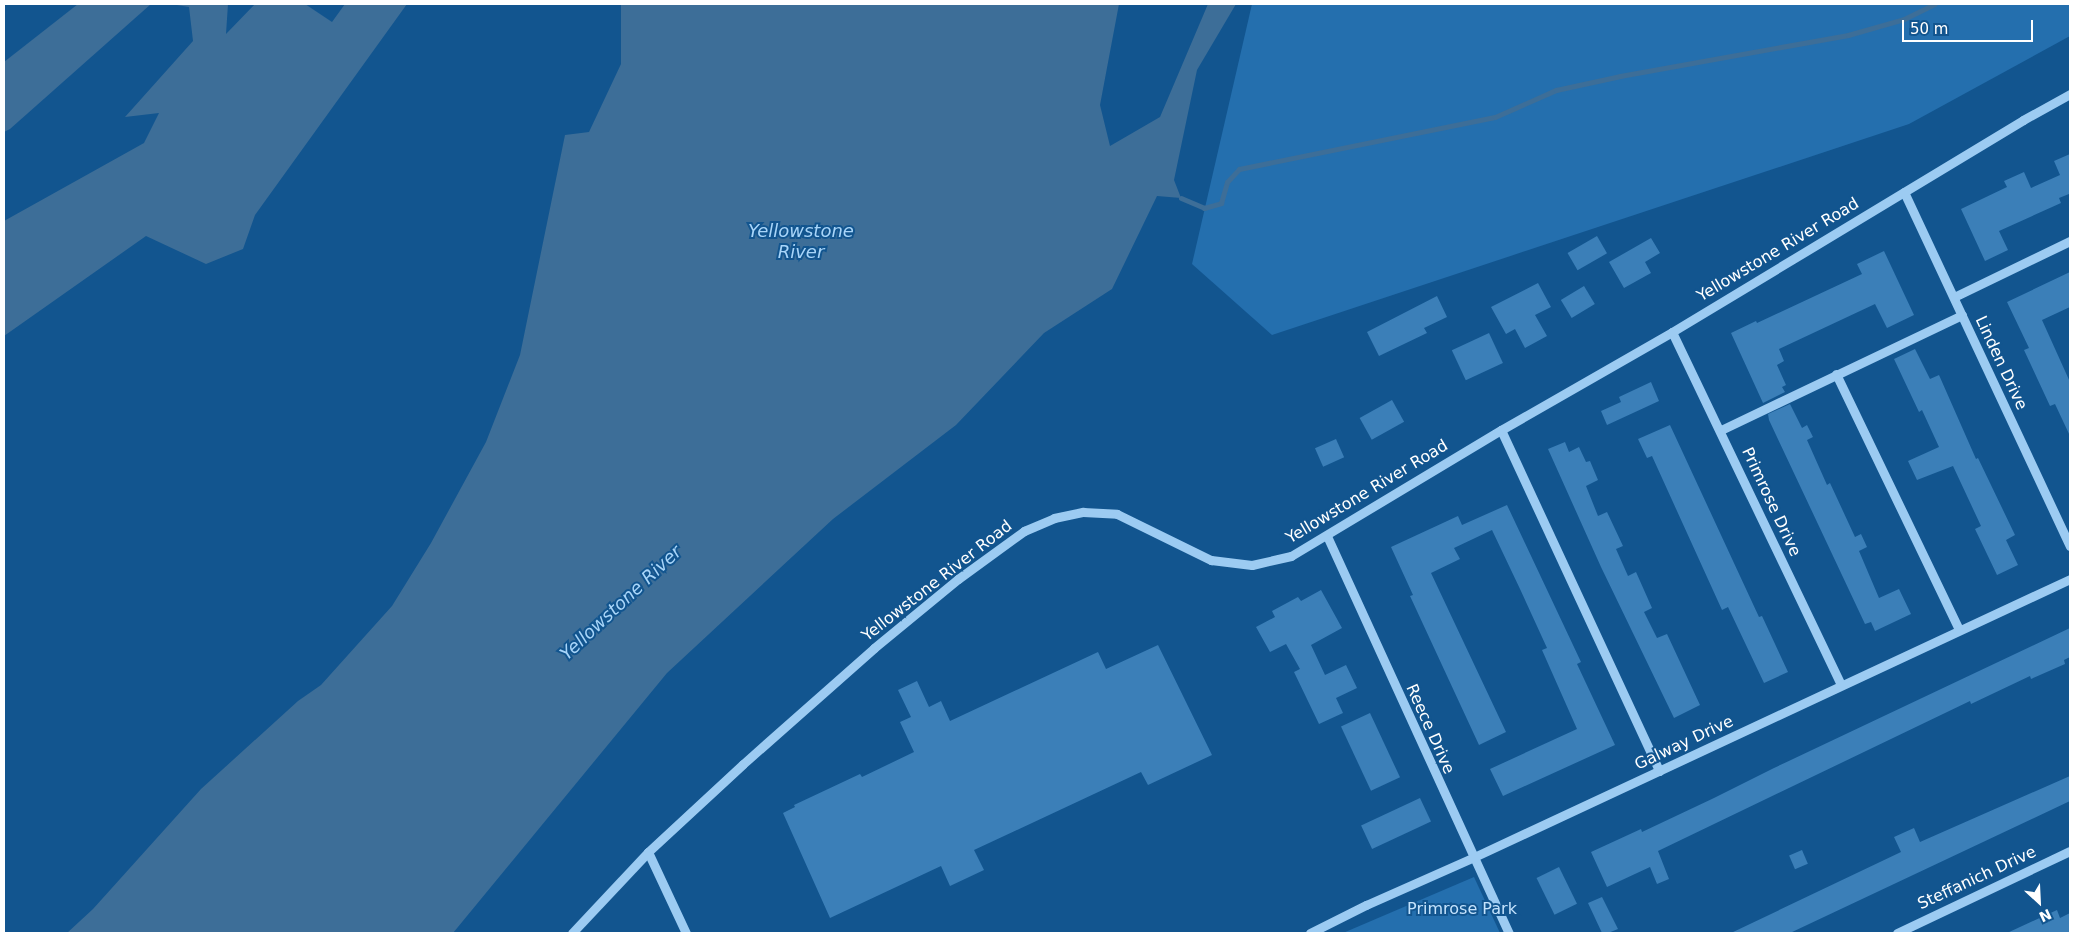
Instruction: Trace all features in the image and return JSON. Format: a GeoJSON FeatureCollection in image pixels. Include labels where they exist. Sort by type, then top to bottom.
{"type":"FeatureCollection","features":[{"type":"Feature","properties":{"kind":"street","name":"Yellowstone River Road"},"geometry":{"type":"LineString","coordinates":[[572,933],[648,852],[743,764],[874,648],[958,579],[1024,530],[1054,518],[1083,512],[1117,514],[1211,560],[1252,565],[1291,556],[1501,430],[1672,332],[2070,94]]}},
{"type":"Feature","properties":{"kind":"street","name":"Linden Drive"},"geometry":{"type":"LineString","coordinates":[[1904,192],[2070,546]]}},
{"type":"Feature","properties":{"kind":"street"},"geometry":{"type":"LineString","coordinates":[[1954,297],[2070,242]]}},
{"type":"Feature","properties":{"kind":"street"},"geometry":{"type":"LineString","coordinates":[[1721,430],[1962,315]]}},
{"type":"Feature","properties":{"kind":"street","name":"Primrose Drive"},"geometry":{"type":"LineString","coordinates":[[1672,332],[1721,430],[1841,685]]}},
{"type":"Feature","properties":{"kind":"street"},"geometry":{"type":"LineString","coordinates":[[1836,374],[1958,630]]}},
{"type":"Feature","properties":{"kind":"street"},"geometry":{"type":"LineString","coordinates":[[1501,430],[1659,771]]}},
{"type":"Feature","properties":{"kind":"street","name":"Reece Drive"},"geometry":{"type":"LineString","coordinates":[[1327,536],[1472,858],[1508,933]]}},
{"type":"Feature","properties":{"kind":"street","name":"Galway Drive"},"geometry":{"type":"LineString","coordinates":[[1310,933],[1366,905],[1472,858],[2070,579]]}},
{"type":"Feature","properties":{"kind":"street","name":"Steffanich Drive"},"geometry":{"type":"LineString","coordinates":[[1897,933],[2070,850]]}},
{"type":"Feature","properties":{"kind":"street"},"geometry":{"type":"LineString","coordinates":[[648,852],[686,933]]}},
{"type":"Feature","properties":{"kind":"green space"},"geometry":{"type":"Polygon","coordinates":[[[1252,4],[2070,4],[2070,36],[1909,124],[1272,335],[1192,264],[1252,4]]]}},
{"type":"Feature","properties":{"kind":"green space","name":"Primrose Park"},"geometry":{"type":"Polygon","coordinates":[[[1474,877],[1500,933],[1343,933],[1474,877]]]}},
{"type":"Feature","properties":{"kind":"water"},"geometry":{"type":"Polygon","coordinates":[[[78,4],[151,4],[10,129],[4,132],[4,62],[78,4]]]}},
{"type":"Feature","properties":{"kind":"water"},"geometry":{"type":"Polygon","coordinates":[[[171,4],[228,4],[226,34],[255,4],[305,4],[332,22],[345,4],[407,4],[255,215],[243,249],[206,264],[146,236],[4,336],[4,221],[144,143],[159,113],[125,117],[193,41],[189,7],[171,4]]]}},
{"type":"Feature","properties":{"kind":"water","name":"Yellowstone River"},"geometry":{"type":"Polygon","coordinates":[[[621,4],[1119,4],[1100,105],[1110,146],[1160,117],[1208,4],[1236,4],[1197,70],[1174,180],[1181,198],[1157,196],[1112,289],[1044,333],[956,425],[833,519],[667,673],[453,933],[67,933],[93,909],[201,789],[298,701],[321,685],[392,606],[431,543],[486,442],[520,355],[565,135],[589,132],[621,64],[621,4]]]}},
{"type":"Feature","properties":{"kind":"building"},"geometry":{"type":"Polygon","coordinates":[[[2070,154],[2070,197],[2069,194],[2059,198],[2061,203],[1999,231],[2008,250],[1985,261],[1961,209],[2007,187],[2004,181],[2024,172],[2031,188],[2060,175],[2054,161],[2070,154]]]}},
{"type":"Feature","properties":{"kind":"building"},"geometry":{"type":"Polygon","coordinates":[[[1597,236],[1607,253],[1578,270],[1568,253],[1597,236]]]}},
{"type":"Feature","properties":{"kind":"building"},"geometry":{"type":"Polygon","coordinates":[[[1651,238],[1660,253],[1645,262],[1651,273],[1624,288],[1609,262],[1651,238]]]}},
{"type":"Feature","properties":{"kind":"building"},"geometry":{"type":"Polygon","coordinates":[[[1884,251],[1914,315],[1887,328],[1875,304],[1779,349],[1784,361],[1777,365],[1786,385],[1782,387],[1785,392],[1763,403],[1731,333],[1756,321],[1757,323],[1862,274],[1857,264],[1884,251]]]}},
{"type":"Feature","properties":{"kind":"building"},"geometry":{"type":"Polygon","coordinates":[[[2070,272],[2070,307],[2042,320],[2070,382],[2070,436],[2055,404],[2050,406],[2024,350],[2029,348],[2007,302],[2070,272]]]}},
{"type":"Feature","properties":{"kind":"building"},"geometry":{"type":"Polygon","coordinates":[[[1538,283],[1551,307],[1535,315],[1547,336],[1525,348],[1515,329],[1506,334],[1491,307],[1538,283]]]}},
{"type":"Feature","properties":{"kind":"building"},"geometry":{"type":"Polygon","coordinates":[[[1584,286],[1595,304],[1572,318],[1561,300],[1584,286]]]}},
{"type":"Feature","properties":{"kind":"building"},"geometry":{"type":"Polygon","coordinates":[[[1437,296],[1447,317],[1424,328],[1427,333],[1379,356],[1367,332],[1437,296]]]}},
{"type":"Feature","properties":{"kind":"building"},"geometry":{"type":"Polygon","coordinates":[[[1489,333],[1503,363],[1466,380],[1452,350],[1489,333]]]}},
{"type":"Feature","properties":{"kind":"building"},"geometry":{"type":"Polygon","coordinates":[[[1915,349],[1930,379],[1939,375],[1976,459],[1978,458],[2015,535],[2006,540],[2018,565],[1997,575],[1975,529],[1981,526],[1953,466],[1917,480],[1908,461],[1939,447],[1922,410],[1919,412],[1894,359],[1915,349]]]}},
{"type":"Feature","properties":{"kind":"building"},"geometry":{"type":"Polygon","coordinates":[[[1651,382],[1659,401],[1607,425],[1601,411],[1621,402],[1619,397],[1651,382]]]}},
{"type":"Feature","properties":{"kind":"building"},"geometry":{"type":"Polygon","coordinates":[[[1392,400],[1404,422],[1372,440],[1360,418],[1392,400]]]}},
{"type":"Feature","properties":{"kind":"building"},"geometry":{"type":"Polygon","coordinates":[[[1790,404],[1802,428],[1807,425],[1813,437],[1807,440],[1827,485],[1830,483],[1855,537],[1861,534],[1867,547],[1859,551],[1879,598],[1899,589],[1911,614],[1875,631],[1871,622],[1865,624],[1769,420],[1768,414],[1790,404]]]}},
{"type":"Feature","properties":{"kind":"building"},"geometry":{"type":"Polygon","coordinates":[[[1670,425],[1759,617],[1762,616],[1788,672],[1764,683],[1728,607],[1722,610],[1652,456],[1647,458],[1638,439],[1670,425]]]}},
{"type":"Feature","properties":{"kind":"building"},"geometry":{"type":"Polygon","coordinates":[[[1336,439],[1344,457],[1323,467],[1315,448],[1336,439]]]}},
{"type":"Feature","properties":{"kind":"building"},"geometry":{"type":"Polygon","coordinates":[[[1565,442],[1569,452],[1579,447],[1586,462],[1590,461],[1598,480],[1586,486],[1598,516],[1607,512],[1623,546],[1616,549],[1628,576],[1636,572],[1652,608],[1644,612],[1657,638],[1667,634],[1700,705],[1674,718],[1601,567],[1548,449],[1565,442]]]}},
{"type":"Feature","properties":{"kind":"building"},"geometry":{"type":"Polygon","coordinates":[[[1507,505],[1581,662],[1577,664],[1615,745],[1503,796],[1490,769],[1577,729],[1542,650],[1547,648],[1492,530],[1454,548],[1460,559],[1431,573],[1506,732],[1479,745],[1410,596],[1413,595],[1391,547],[1458,516],[1462,525],[1507,505]]]}},
{"type":"Feature","properties":{"kind":"building"},"geometry":{"type":"Polygon","coordinates":[[[1321,590],[1342,628],[1311,645],[1325,675],[1346,665],[1357,688],[1336,698],[1343,713],[1319,724],[1294,672],[1300,669],[1286,644],[1270,652],[1256,627],[1275,617],[1272,611],[1298,597],[1301,601],[1321,590]]]}},
{"type":"Feature","properties":{"kind":"building"},"geometry":{"type":"Polygon","coordinates":[[[2070,628],[2070,657],[2064,660],[2065,664],[2031,679],[2030,676],[1971,704],[1970,701],[1658,851],[1669,879],[1657,884],[1650,867],[1607,887],[1591,852],[1641,829],[1642,832],[2070,628]]]}},
{"type":"Feature","properties":{"kind":"building"},"geometry":{"type":"Polygon","coordinates":[[[1158,645],[1212,755],[1148,785],[1141,772],[974,850],[984,870],[950,886],[941,866],[830,918],[783,813],[795,807],[794,805],[860,774],[862,777],[914,752],[900,722],[911,717],[898,690],[917,681],[929,707],[941,701],[950,721],[1098,652],[1106,669],[1158,645]]]}},
{"type":"Feature","properties":{"kind":"building"},"geometry":{"type":"Polygon","coordinates":[[[1370,713],[1400,777],[1371,791],[1341,727],[1370,713]]]}},
{"type":"Feature","properties":{"kind":"building"},"geometry":{"type":"Polygon","coordinates":[[[2070,776],[2070,801],[1790,933],[1731,933],[1901,852],[1894,837],[1914,828],[1920,842],[2070,776]]]}},
{"type":"Feature","properties":{"kind":"building"},"geometry":{"type":"Polygon","coordinates":[[[1420,798],[1431,822],[1372,849],[1361,825],[1420,798]]]}},
{"type":"Feature","properties":{"kind":"building"},"geometry":{"type":"Polygon","coordinates":[[[1802,850],[1808,864],[1795,869],[1789,855],[1802,850]]]}},
{"type":"Feature","properties":{"kind":"building"},"geometry":{"type":"Polygon","coordinates":[[[1559,867],[1577,904],[1555,915],[1537,878],[1559,867]]]}},
{"type":"Feature","properties":{"kind":"building"},"geometry":{"type":"Polygon","coordinates":[[[1602,897],[1618,929],[1608,933],[1602,933],[1588,903],[1602,897]]]}},
{"type":"Feature","properties":{"kind":"building"},"geometry":{"type":"Polygon","coordinates":[[[2057,910],[2060,918],[2070,913],[2070,933],[2007,933],[2057,910]]]}},
{"type":"Feature","properties":{"kind":"waterway"},"geometry":{"type":"LineString","coordinates":[[1181,198],[1204,208],[1221,203],[1227,182],[1239,169],[1495,117],[1556,90],[1620,76],[1848,35],[1904,19],[1935,4]]}}]}
